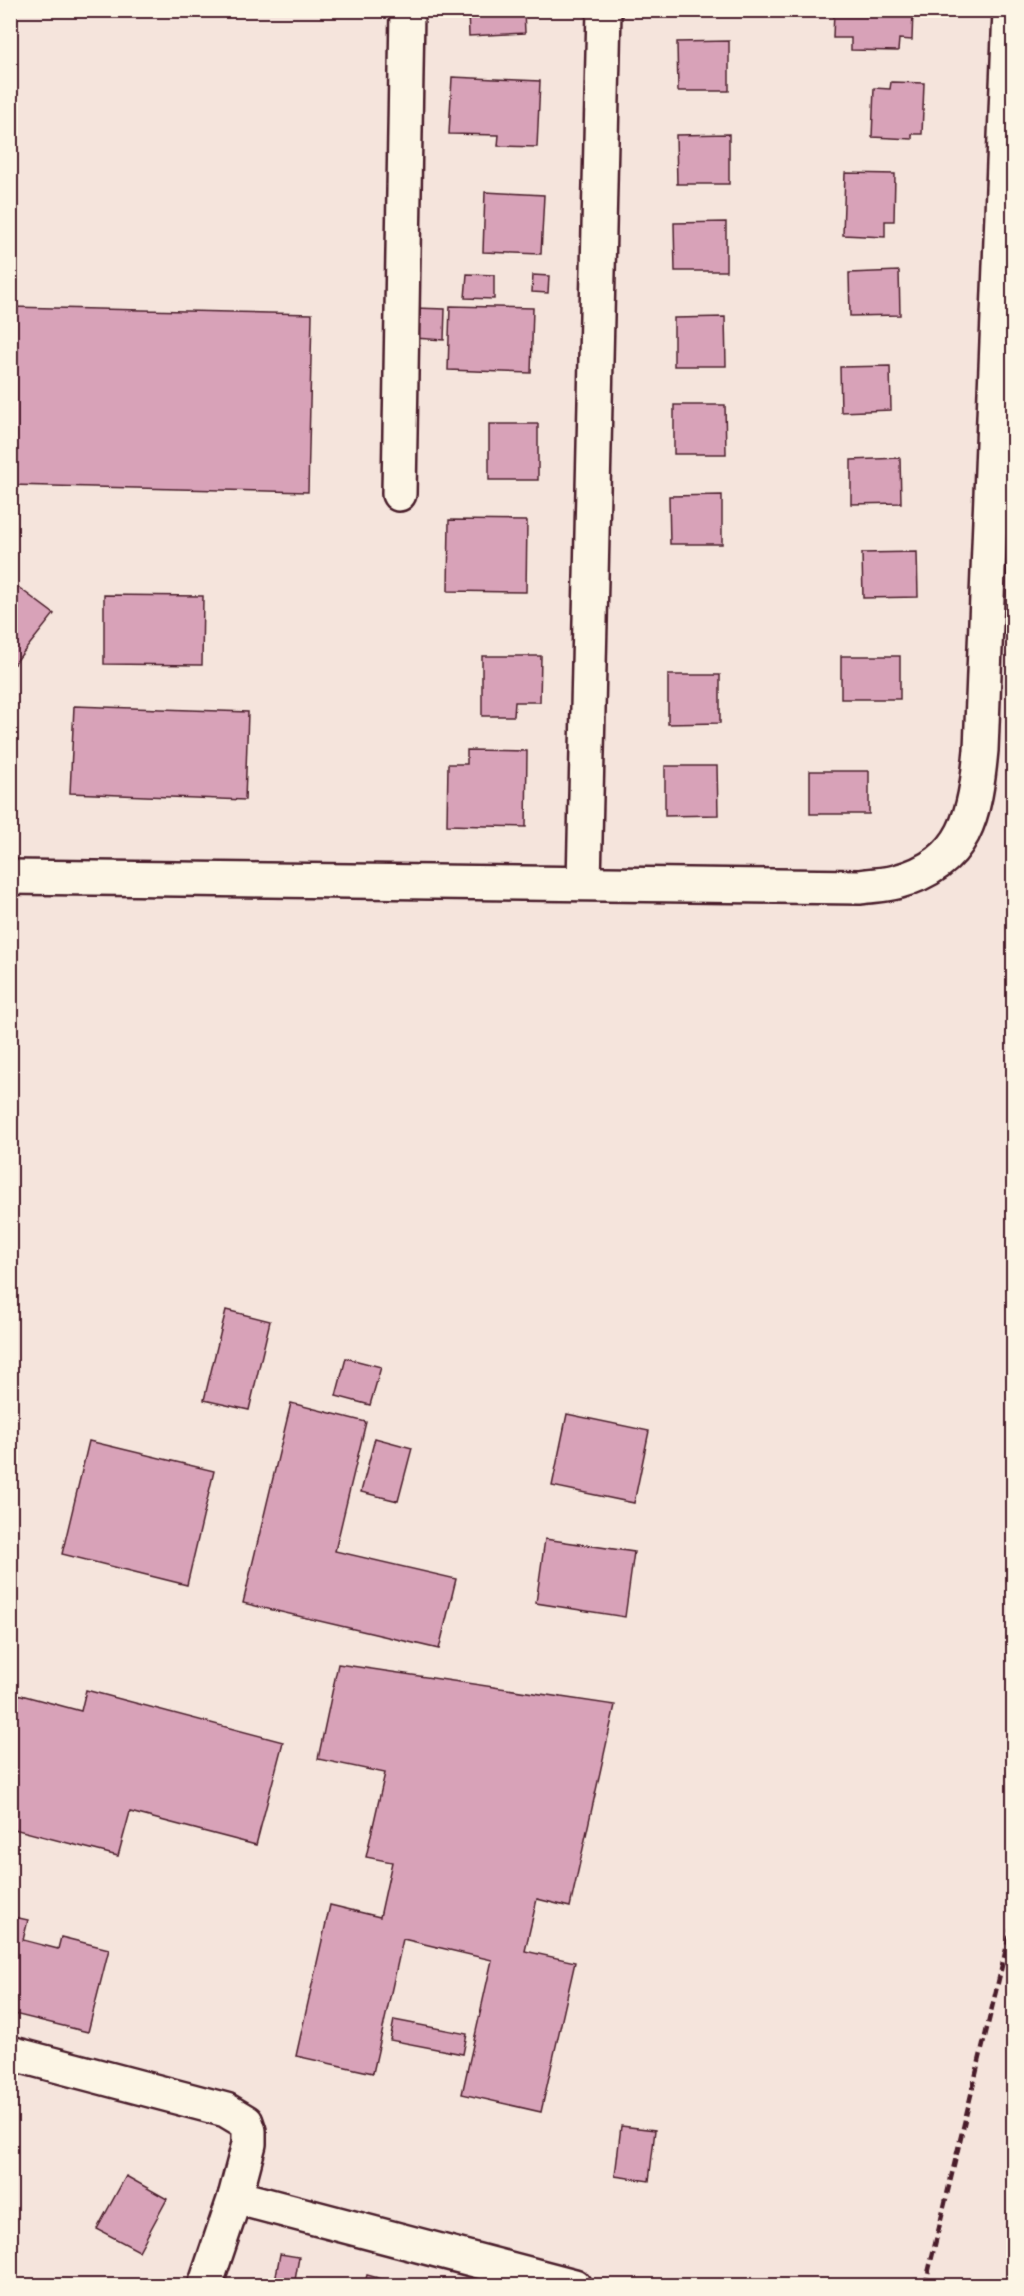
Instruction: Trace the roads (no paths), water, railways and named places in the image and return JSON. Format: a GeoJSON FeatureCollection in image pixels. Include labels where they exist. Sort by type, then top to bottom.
{"type":"FeatureCollection","features":[{"type":"Feature","properties":{"kind":"street"},"geometry":{"type":"LineString","coordinates":[[399,494],[407,10]]}},
{"type":"Feature","properties":{"kind":"street"},"geometry":{"type":"LineString","coordinates":[[584,883],[604,10]]}},
{"type":"Feature","properties":{"kind":"street"},"geometry":{"type":"LineString","coordinates":[[10,877],[860,887],[896,882],[929,869],[951,852],[969,823],[978,788],[981,750],[1010,10]]}},
{"type":"Feature","properties":{"kind":"street"},"geometry":{"type":"LineString","coordinates":[[10,2053],[226,2110],[246,2122],[249,2144],[235,2197],[205,2286]]}},
{"type":"Feature","properties":{"kind":"street"},"geometry":{"type":"LineString","coordinates":[[235,2197],[574,2286]]}},
{"type":"Feature","properties":{"kind":"railway"},"geometry":{"type":"LineString","coordinates":[[925,2286],[1014,1916]]}}]}
